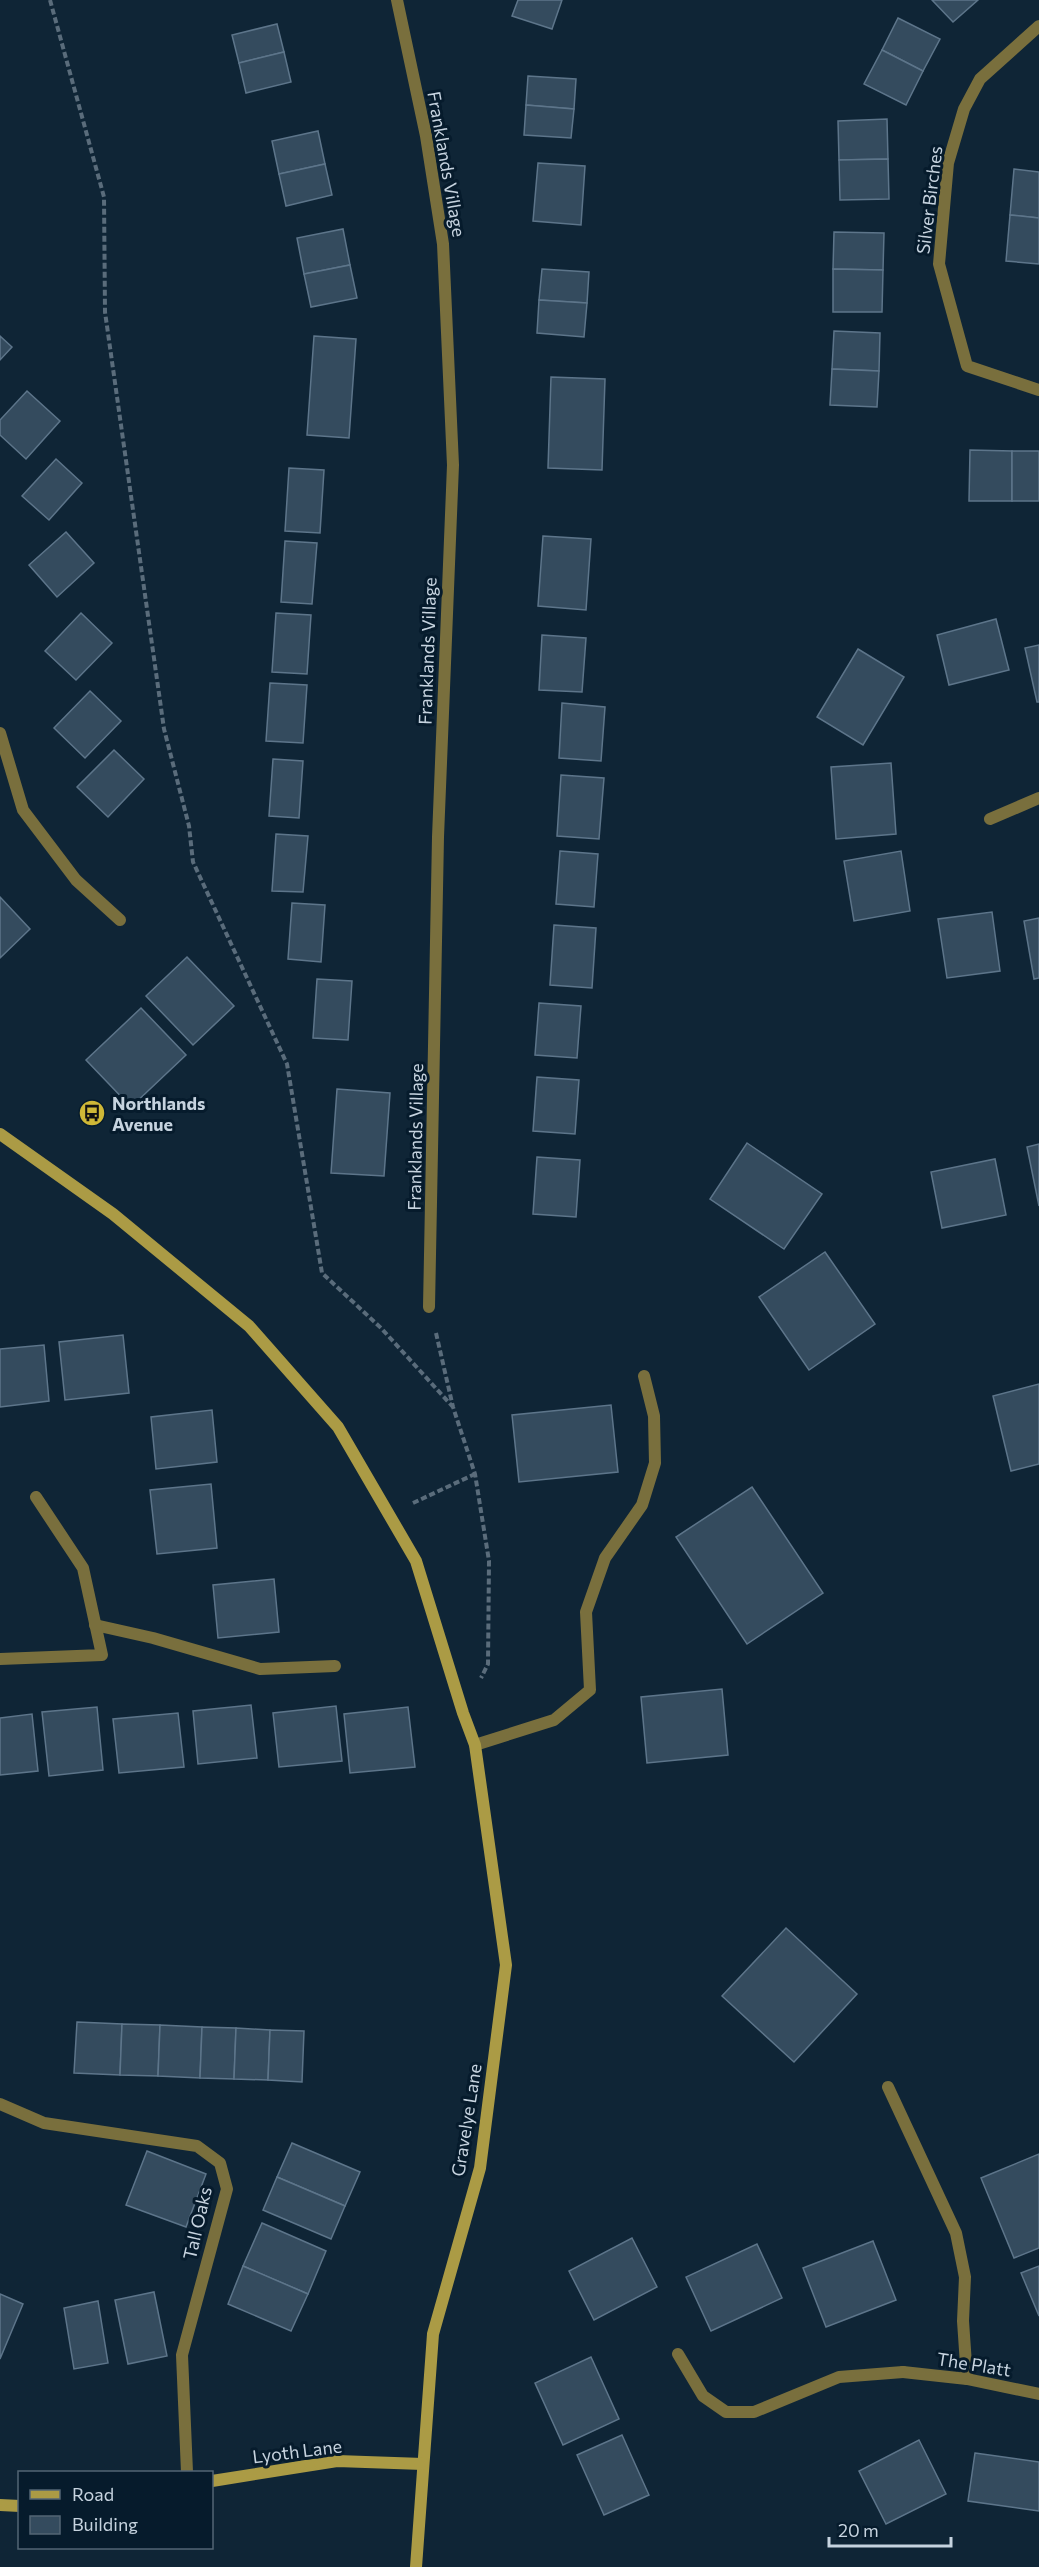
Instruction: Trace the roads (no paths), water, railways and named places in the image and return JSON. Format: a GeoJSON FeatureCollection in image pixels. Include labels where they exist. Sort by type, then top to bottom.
{"type":"FeatureCollection","features":[{"type":"Feature","properties":{"kind":"street","name":"Franklands Village"},"geometry":{"type":"LineString","coordinates":[[397,0],[426,136],[443,244],[453,465],[438,837],[429,1307]]}},
{"type":"Feature","properties":{"kind":"street","name":"Silver Birches"},"geometry":{"type":"LineString","coordinates":[[1039,27],[980,79],[964,109],[948,163],[939,264],[967,366],[1039,390]]}},
{"type":"Feature","properties":{"kind":"street"},"geometry":{"type":"LineString","coordinates":[[0,733],[23,810],[76,880],[120,920]]}},
{"type":"Feature","properties":{"kind":"street"},"geometry":{"type":"LineString","coordinates":[[990,819],[1039,798]]}},
{"type":"Feature","properties":{"kind":"street","name":"Gravelye Lane"},"geometry":{"type":"LineString","coordinates":[[0,1134],[113,1214],[249,1326],[338,1427],[416,1561],[463,1713],[476,1745],[506,1965],[480,2168],[433,2334],[416,2567]]}},
{"type":"Feature","properties":{"kind":"street"},"geometry":{"type":"LineString","coordinates":[[476,1745],[554,1720],[590,1690],[586,1612],[605,1558],[642,1505],[655,1463],[654,1416],[645,1376]]}},
{"type":"Feature","properties":{"kind":"street"},"geometry":{"type":"LineString","coordinates":[[0,1659],[102,1655],[83,1568],[36,1497]]}},
{"type":"Feature","properties":{"kind":"street"},"geometry":{"type":"LineString","coordinates":[[95,1625],[153,1638],[260,1669],[335,1666]]}},
{"type":"Feature","properties":{"kind":"street"},"geometry":{"type":"LineString","coordinates":[[888,2087],[956,2233],[965,2277],[963,2321],[967,2379]]}},
{"type":"Feature","properties":{"kind":"street","name":"Tall Oaks"},"geometry":{"type":"LineString","coordinates":[[0,2104],[44,2123],[197,2146],[220,2163],[227,2189],[182,2355],[187,2471]]}},
{"type":"Feature","properties":{"kind":"street","name":"The Platt"},"geometry":{"type":"LineString","coordinates":[[678,2354],[703,2396],[726,2412],[754,2412],[839,2377],[903,2372],[967,2379],[1039,2394]]}},
{"type":"Feature","properties":{"kind":"street","name":"Lyoth Lane"},"geometry":{"type":"LineString","coordinates":[[213,2481],[337,2461],[423,2464]]}},
{"type":"Feature","properties":{"kind":"street"},"geometry":{"type":"LineString","coordinates":[[0,2505],[18,2506]]}},
{"type":"Feature","properties":{"kind":"place","name":"Northlands Avenue"},"geometry":{"type":"Point","coordinates":[92,1113]}}]}
